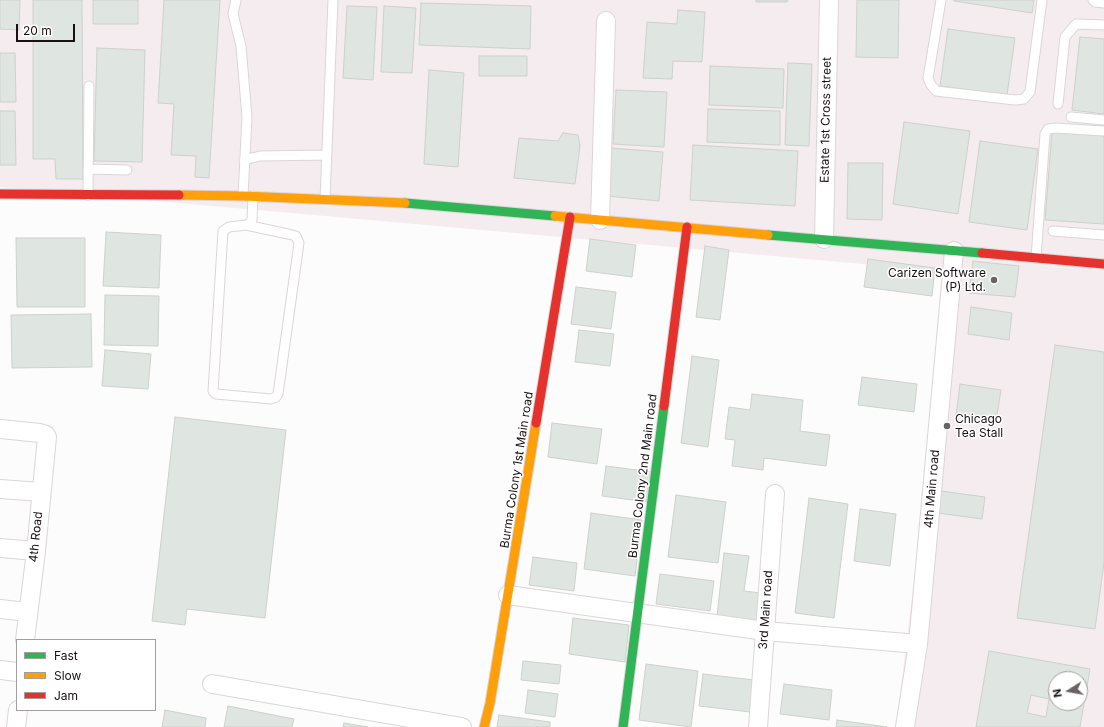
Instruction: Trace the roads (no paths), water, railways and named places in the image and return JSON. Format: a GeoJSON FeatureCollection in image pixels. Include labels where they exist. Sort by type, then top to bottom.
{"type":"FeatureCollection","features":[{"type":"Feature","properties":{"kind":"street","name":"Estate 1st Cross street"},"geometry":{"type":"LineString","coordinates":[[824,239],[829,0]]}},
{"type":"Feature","properties":{"kind":"street"},"geometry":{"type":"LineString","coordinates":[[600,220],[606,21]]}},
{"type":"Feature","properties":{"kind":"street"},"geometry":{"type":"LineString","coordinates":[[0,194],[253,196],[394,202],[1104,264]]}},
{"type":"Feature","properties":{"kind":"street","name":"Burma Colony 1st Main road"},"geometry":{"type":"LineString","coordinates":[[484,727],[490,703],[570,217]]}},
{"type":"Feature","properties":{"kind":"street","name":"Burma Colony 2nd Main road"},"geometry":{"type":"LineString","coordinates":[[623,727],[687,227]]}},
{"type":"Feature","properties":{"kind":"street","name":"4th Main road"},"geometry":{"type":"LineString","coordinates":[[905,727],[918,644],[954,251]]}},
{"type":"Feature","properties":{"kind":"street","name":"4th Road"},"geometry":{"type":"LineString","coordinates":[[0,429],[40,433],[46,435],[47,440],[36,551],[27,612],[25,639]]}},
{"type":"Feature","properties":{"kind":"street"},"geometry":{"type":"LineString","coordinates":[[0,489],[41,492]]}},
{"type":"Feature","properties":{"kind":"street","name":"3rd Main road"},"geometry":{"type":"LineString","coordinates":[[758,727],[775,494]]}},
{"type":"Feature","properties":{"kind":"street"},"geometry":{"type":"LineString","coordinates":[[0,548],[36,551]]}},
{"type":"Feature","properties":{"kind":"street"},"geometry":{"type":"LineString","coordinates":[[508,595],[765,631],[918,644]]}},
{"type":"Feature","properties":{"kind":"street"},"geometry":{"type":"LineString","coordinates":[[0,609],[27,612]]}},
{"type":"Feature","properties":{"kind":"street"},"geometry":{"type":"LineString","coordinates":[[0,670],[16,672]]}},
{"type":"Feature","properties":{"kind":"street"},"geometry":{"type":"LineString","coordinates":[[212,684],[462,727]]}},
{"type":"Feature","properties":{"kind":"street"},"geometry":{"type":"LineString","coordinates":[[16,727],[18,711]]}},
{"type":"Feature","properties":{"kind":"lane"},"geometry":{"type":"LineString","coordinates":[[236,0],[234,14],[241,46],[247,117],[243,196]]}},
{"type":"Feature","properties":{"kind":"lane"},"geometry":{"type":"LineString","coordinates":[[325,199],[333,0]]}},
{"type":"Feature","properties":{"kind":"lane"},"geometry":{"type":"LineString","coordinates":[[942,0],[928,78],[931,85],[936,91],[1015,100],[1024,99],[1030,92],[1042,0]]}},
{"type":"Feature","properties":{"kind":"lane"},"geometry":{"type":"LineString","coordinates":[[1093,0],[1095,2],[1104,3]]}},
{"type":"Feature","properties":{"kind":"lane"},"geometry":{"type":"LineString","coordinates":[[1058,104],[1065,38],[1076,24],[1104,25]]}},
{"type":"Feature","properties":{"kind":"lane"},"geometry":{"type":"LineString","coordinates":[[88,195],[89,86]]}},
{"type":"Feature","properties":{"kind":"lane"},"geometry":{"type":"LineString","coordinates":[[1071,117],[1104,120]]}},
{"type":"Feature","properties":{"kind":"lane"},"geometry":{"type":"LineString","coordinates":[[1036,258],[1045,134],[1048,129],[1055,128],[1104,131]]}},
{"type":"Feature","properties":{"kind":"lane"},"geometry":{"type":"LineString","coordinates":[[244,160],[260,156],[326,155]]}},
{"type":"Feature","properties":{"kind":"lane"},"geometry":{"type":"LineString","coordinates":[[88,169],[127,170]]}},
{"type":"Feature","properties":{"kind":"lane"},"geometry":{"type":"LineString","coordinates":[[246,225],[296,236],[299,243],[278,394],[272,399],[216,394],[213,391],[222,231],[229,226],[246,225],[252,220],[253,196]]}},
{"type":"Feature","properties":{"kind":"lane"},"geometry":{"type":"LineString","coordinates":[[1053,231],[1104,235]]}},
{"type":"Feature","properties":{"kind":"place","name":"Carizen Software (P) Ltd."},"geometry":{"type":"Point","coordinates":[994,280]}},
{"type":"Feature","properties":{"kind":"place","name":"Chicago Tea Stall"},"geometry":{"type":"Point","coordinates":[947,426]}}]}
